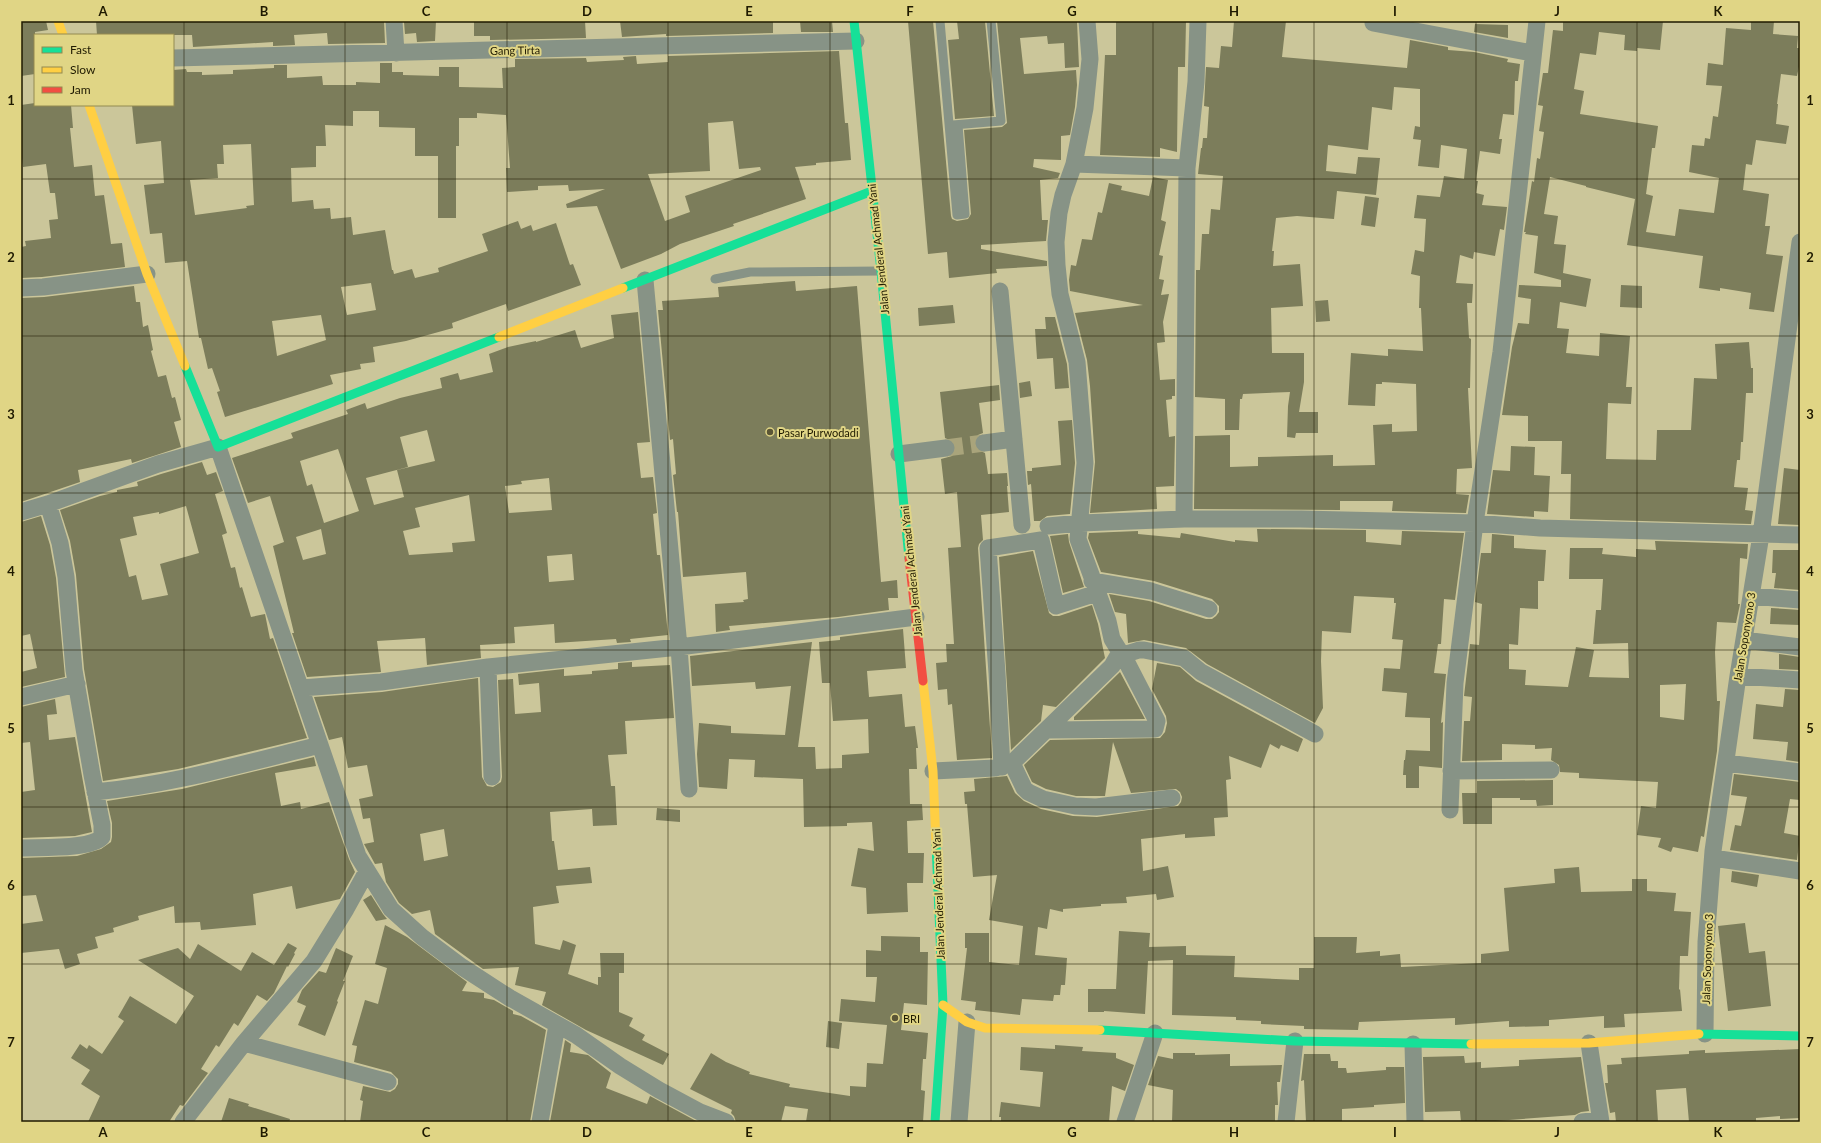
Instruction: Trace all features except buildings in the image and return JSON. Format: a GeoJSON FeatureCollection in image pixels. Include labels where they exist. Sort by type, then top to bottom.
{"type":"FeatureCollection","features":[{"type":"Feature","properties":{"kind":"main road"},"geometry":{"type":"LineString","coordinates":[[58,21],[64,34]]}},
{"type":"Feature","properties":{"kind":"main road","name":"Jalan Jenderal Achmad Yani"},"geometry":{"type":"LineString","coordinates":[[854,21],[933,771],[943,1005],[935,1122]]}},
{"type":"Feature","properties":{"kind":"main road"},"geometry":{"type":"LineString","coordinates":[[89,106],[147,274],[218,447],[872,191]]}},
{"type":"Feature","properties":{"kind":"main road"},"geometry":{"type":"LineString","coordinates":[[943,1005],[967,1022],[986,1028],[1073,1029],[1295,1041],[1413,1044],[1589,1043],[1705,1034],[1800,1036]]}},
{"type":"Feature","properties":{"kind":"street"},"geometry":{"type":"LineString","coordinates":[[394,21],[396,53]]}},
{"type":"Feature","properties":{"kind":"street"},"geometry":{"type":"LineString","coordinates":[[1047,730],[1155,729],[1157,721],[1112,639],[1108,621],[1078,539],[1081,523],[1085,463],[1077,362],[1060,294],[1057,265],[1059,213],[1063,195],[1074,164],[1085,108],[1090,59],[1086,21]]}},
{"type":"Feature","properties":{"kind":"street"},"geometry":{"type":"LineString","coordinates":[[1184,519],[1187,168],[1196,82],[1198,21]]}},
{"type":"Feature","properties":{"kind":"street"},"geometry":{"type":"LineString","coordinates":[[1450,810],[1455,683],[1474,523],[1501,352],[1532,53],[1537,21]]}},
{"type":"Feature","properties":{"kind":"street"},"geometry":{"type":"LineString","coordinates":[[1373,23],[1532,53]]}},
{"type":"Feature","properties":{"kind":"street","name":"Gang Tirta"},"geometry":{"type":"LineString","coordinates":[[174,58],[856,41]]}},
{"type":"Feature","properties":{"kind":"street"},"geometry":{"type":"LineString","coordinates":[[1074,164],[1187,168]]}},
{"type":"Feature","properties":{"kind":"street","name":"Jalan Soponyono 3"},"geometry":{"type":"LineString","coordinates":[[1705,1034],[1706,942],[1713,858],[1738,676],[1761,535],[1800,242]]}},
{"type":"Feature","properties":{"kind":"street"},"geometry":{"type":"LineString","coordinates":[[21,288],[43,287],[147,274]]}},
{"type":"Feature","properties":{"kind":"street"},"geometry":{"type":"LineString","coordinates":[[646,280],[679,647],[689,789]]}},
{"type":"Feature","properties":{"kind":"street"},"geometry":{"type":"LineString","coordinates":[[1000,291],[1022,525]]}},
{"type":"Feature","properties":{"kind":"street"},"geometry":{"type":"LineString","coordinates":[[984,443],[1014,439]]}},
{"type":"Feature","properties":{"kind":"street"},"geometry":{"type":"LineString","coordinates":[[21,512],[48,504],[158,464],[218,447],[358,856],[392,909],[422,937],[462,967],[510,998],[576,1035],[620,1066],[665,1093],[700,1112],[726,1122]]}},
{"type":"Feature","properties":{"kind":"street"},"geometry":{"type":"LineString","coordinates":[[899,454],[946,448]]}},
{"type":"Feature","properties":{"kind":"street"},"geometry":{"type":"LineString","coordinates":[[21,848],[80,846],[99,841],[102,838],[102,825],[77,684],[66,577],[60,543],[48,504]]}},
{"type":"Feature","properties":{"kind":"street"},"geometry":{"type":"LineString","coordinates":[[1048,526],[1081,523],[1184,519],[1301,519],[1474,523],[1540,528],[1703,531],[1761,535],[1800,535]]}},
{"type":"Feature","properties":{"kind":"street"},"geometry":{"type":"LineString","coordinates":[[1172,798],[1096,807],[1074,806],[1043,799],[1028,792],[1007,765],[988,548],[1041,540],[1056,606],[1095,587],[1151,592],[1208,609]]}},
{"type":"Feature","properties":{"kind":"street"},"geometry":{"type":"LineString","coordinates":[[1751,596],[1800,600]]}},
{"type":"Feature","properties":{"kind":"street"},"geometry":{"type":"LineString","coordinates":[[301,688],[381,682],[488,667],[679,647],[916,617]]}},
{"type":"Feature","properties":{"kind":"street"},"geometry":{"type":"LineString","coordinates":[[1744,640],[1800,647]]}},
{"type":"Feature","properties":{"kind":"street"},"geometry":{"type":"LineString","coordinates":[[933,771],[1007,765],[1047,730],[1112,666],[1121,653],[1139,650],[1184,658],[1201,672],[1315,734]]}},
{"type":"Feature","properties":{"kind":"street"},"geometry":{"type":"LineString","coordinates":[[488,667],[492,777]]}},
{"type":"Feature","properties":{"kind":"street"},"geometry":{"type":"LineString","coordinates":[[1738,676],[1800,680]]}},
{"type":"Feature","properties":{"kind":"street"},"geometry":{"type":"LineString","coordinates":[[21,698],[77,684]]}},
{"type":"Feature","properties":{"kind":"street"},"geometry":{"type":"LineString","coordinates":[[96,792],[118,790],[206,773],[320,745]]}},
{"type":"Feature","properties":{"kind":"street"},"geometry":{"type":"LineString","coordinates":[[1726,764],[1800,772]]}},
{"type":"Feature","properties":{"kind":"street"},"geometry":{"type":"LineString","coordinates":[[1451,771],[1551,770]]}},
{"type":"Feature","properties":{"kind":"street"},"geometry":{"type":"LineString","coordinates":[[1713,858],[1800,871]]}},
{"type":"Feature","properties":{"kind":"street"},"geometry":{"type":"LineString","coordinates":[[187,1121],[244,1043],[314,961],[367,871]]}},
{"type":"Feature","properties":{"kind":"street"},"geometry":{"type":"LineString","coordinates":[[958,1122],[967,1022]]}},
{"type":"Feature","properties":{"kind":"street"},"geometry":{"type":"LineString","coordinates":[[540,1122],[557,1025]]}},
{"type":"Feature","properties":{"kind":"street"},"geometry":{"type":"LineString","coordinates":[[1125,1122],[1155,1033]]}},
{"type":"Feature","properties":{"kind":"street"},"geometry":{"type":"LineString","coordinates":[[1286,1122],[1295,1041]]}},
{"type":"Feature","properties":{"kind":"street"},"geometry":{"type":"LineString","coordinates":[[244,1043],[388,1082]]}},
{"type":"Feature","properties":{"kind":"street"},"geometry":{"type":"LineString","coordinates":[[1582,1122],[1600,1121],[1589,1043]]}},
{"type":"Feature","properties":{"kind":"street"},"geometry":{"type":"LineString","coordinates":[[1413,1044],[1415,1122]]}},
{"type":"Feature","properties":{"kind":"lane"},"geometry":{"type":"LineString","coordinates":[[940,21],[954,125],[965,214],[957,215],[954,125]]}},
{"type":"Feature","properties":{"kind":"lane"},"geometry":{"type":"LineString","coordinates":[[954,125],[1001,120],[991,21]]}},
{"type":"Feature","properties":{"kind":"lane"},"geometry":{"type":"LineString","coordinates":[[715,279],[750,272],[881,271]]}},
{"type":"Feature","properties":{"kind":"tunnel"},"geometry":{"type":"LineString","coordinates":[[946,448],[984,443]]}},
{"type":"Feature","properties":{"kind":"traffic: fast"},"geometry":{"type":"LineString","coordinates":[[854,21],[881,271],[909,558]]}},
{"type":"Feature","properties":{"kind":"traffic: fast"},"geometry":{"type":"LineString","coordinates":[[623,288],[872,191]]}},
{"type":"Feature","properties":{"kind":"traffic: fast"},"geometry":{"type":"LineString","coordinates":[[185,366],[218,447],[499,337]]}},
{"type":"Feature","properties":{"kind":"traffic: fast"},"geometry":{"type":"LineString","coordinates":[[935,1122],[943,1005],[936,844]]}},
{"type":"Feature","properties":{"kind":"traffic: fast"},"geometry":{"type":"LineString","coordinates":[[1100,1030],[1295,1041],[1471,1044]]}},
{"type":"Feature","properties":{"kind":"traffic: fast"},"geometry":{"type":"LineString","coordinates":[[1699,1034],[1800,1036]]}},
{"type":"Feature","properties":{"kind":"traffic: slow"},"geometry":{"type":"LineString","coordinates":[[58,21],[63,34]]}},
{"type":"Feature","properties":{"kind":"traffic: slow"},"geometry":{"type":"LineString","coordinates":[[89,106],[147,274],[185,366]]}},
{"type":"Feature","properties":{"kind":"traffic: slow"},"geometry":{"type":"LineString","coordinates":[[499,337],[623,288]]}},
{"type":"Feature","properties":{"kind":"traffic: slow"},"geometry":{"type":"LineString","coordinates":[[923,681],[933,771],[936,844]]}},
{"type":"Feature","properties":{"kind":"traffic: slow"},"geometry":{"type":"LineString","coordinates":[[943,1005],[967,1022],[985,1028],[1100,1030]]}},
{"type":"Feature","properties":{"kind":"traffic: slow"},"geometry":{"type":"LineString","coordinates":[[1471,1044],[1589,1043],[1699,1034]]}},
{"type":"Feature","properties":{"kind":"traffic: jam"},"geometry":{"type":"LineString","coordinates":[[909,558],[923,681]]}},
{"type":"Feature","properties":{"kind":"place","name":"Pasar Purwodadi"},"geometry":{"type":"Point","coordinates":[770,432]}},
{"type":"Feature","properties":{"kind":"place","name":"BRI"},"geometry":{"type":"Point","coordinates":[895,1018]}}]}
